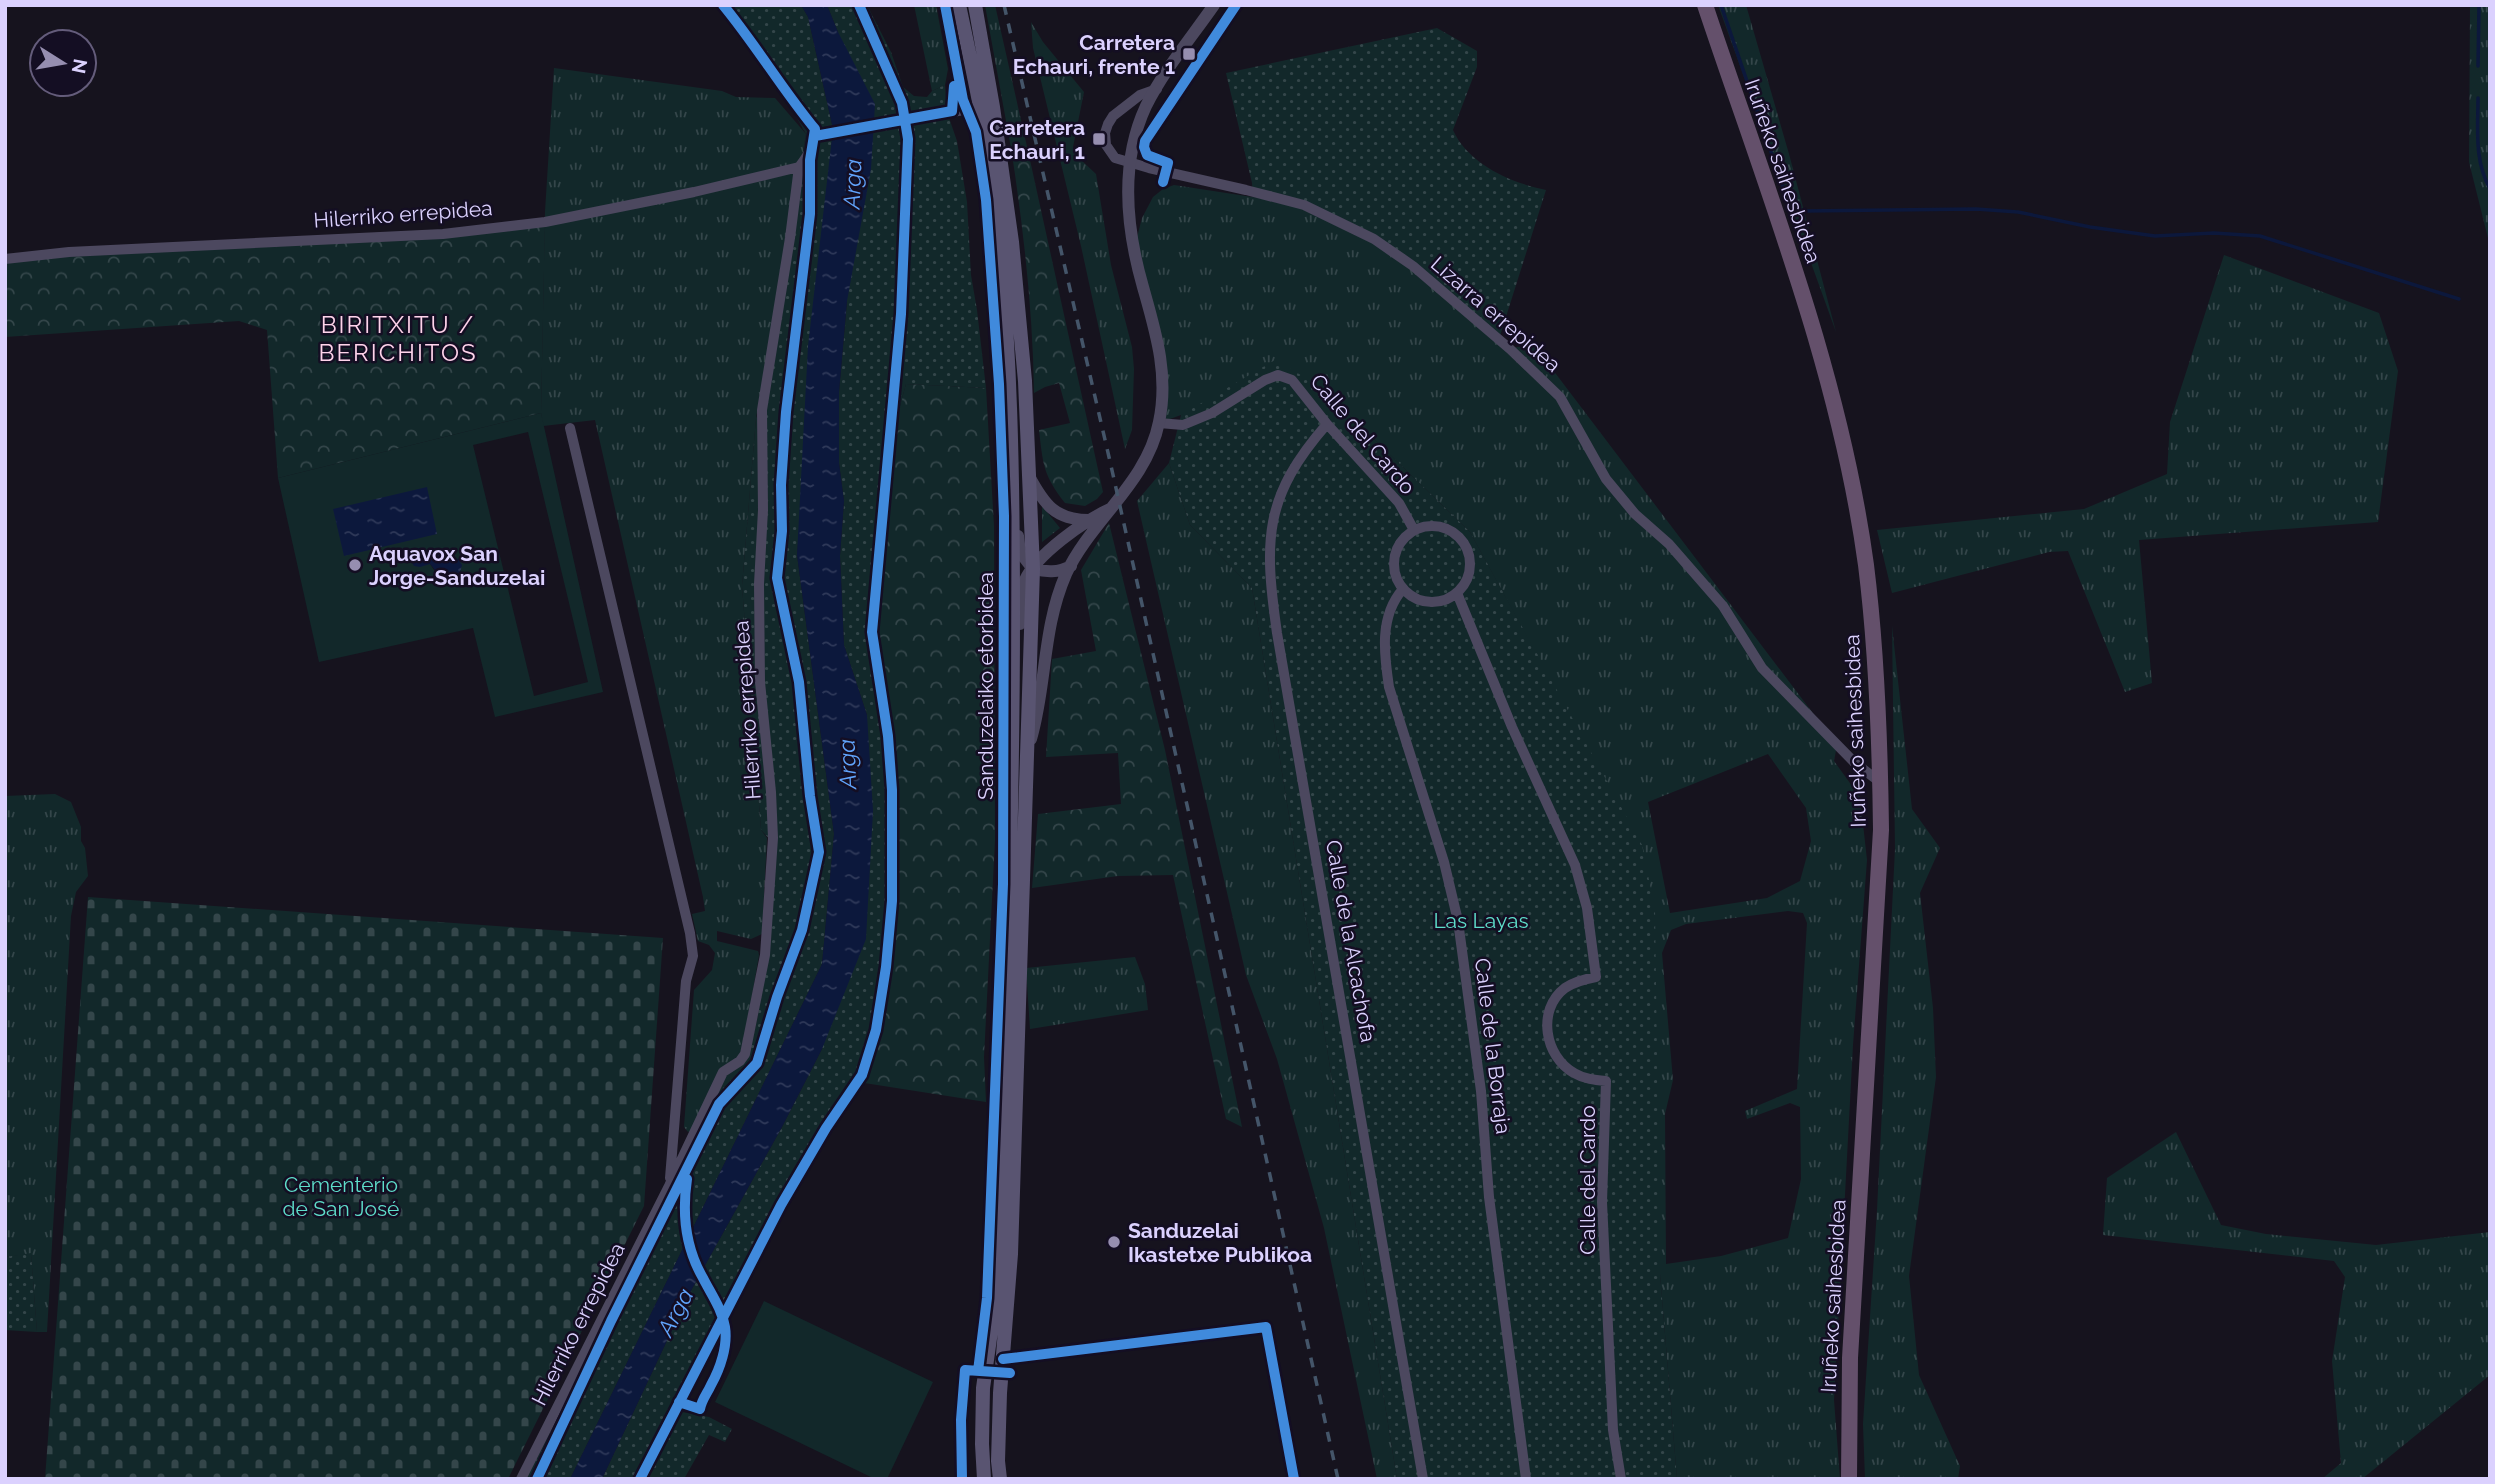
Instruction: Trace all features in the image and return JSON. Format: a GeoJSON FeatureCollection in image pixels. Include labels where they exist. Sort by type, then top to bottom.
{"type":"FeatureCollection","features":[{"type":"Feature","properties":{"kind":"highway","name":"Iruñeko saihesbidea"},"geometry":{"type":"LineString","coordinates":[[1705,5],[1825,372],[1866,564],[1875,668],[1880,844],[1850,1359],[1849,1479]]}},
{"type":"Feature","properties":{"kind":"main road"},"geometry":{"type":"LineString","coordinates":[[959,5],[987,107]]}},
{"type":"Feature","properties":{"kind":"main road"},"geometry":{"type":"LineString","coordinates":[[975,5],[987,107]]}},
{"type":"Feature","properties":{"kind":"main road","name":"Sanduzelaiko etorbidea"},"geometry":{"type":"LineString","coordinates":[[984,1479],[983,1388],[994,1310],[998,1255],[1013,747],[1009,410],[987,107]]}},
{"type":"Feature","properties":{"kind":"main road","name":"Sanduzelaiko etorbidea"},"geometry":{"type":"LineString","coordinates":[[987,107],[1016,280],[1025,382],[1033,569],[1011,1254],[998,1430],[1000,1479]]}},
{"type":"Feature","properties":{"kind":"street"},"geometry":{"type":"LineString","coordinates":[[723,5],[743,29],[783,90],[815,129],[815,136],[987,107]]}},
{"type":"Feature","properties":{"kind":"street"},"geometry":{"type":"LineString","coordinates":[[1009,410],[1017,447],[1020,552],[1033,569],[1048,572],[1064,570],[1147,459],[1159,423],[1163,379],[1160,348],[1134,249],[1128,204],[1129,163],[1146,106],[1214,5]]}},
{"type":"Feature","properties":{"kind":"street"},"geometry":{"type":"LineString","coordinates":[[1129,163],[1115,158],[1106,145],[1105,133],[1108,124],[1113,116],[1140,95],[1157,89]]}},
{"type":"Feature","properties":{"kind":"street","name":"Hilerriko errepidea"},"geometry":{"type":"LineString","coordinates":[[521,1479],[669,1186],[723,1072],[740,1061],[745,1054],[765,955],[773,838],[760,682],[762,410],[799,167],[806,159],[815,136]]}},
{"type":"Feature","properties":{"kind":"street","name":"Lizarra errepidea"},"geometry":{"type":"LineString","coordinates":[[1129,163],[1304,205],[1374,239],[1453,300],[1525,362],[1560,397],[1606,479],[1635,514],[1669,544],[1723,606],[1762,668],[1855,764],[1880,782]]}},
{"type":"Feature","properties":{"kind":"street","name":"Hilerriko errepidea"},"geometry":{"type":"LineString","coordinates":[[5,259],[69,252],[443,234],[545,222],[694,192],[799,167]]}},
{"type":"Feature","properties":{"kind":"street","name":"Calle del Cardo"},"geometry":{"type":"LineString","coordinates":[[1159,423],[1183,425],[1212,413],[1265,380],[1278,375],[1292,380],[1327,424],[1399,503],[1414,530]]}},
{"type":"Feature","properties":{"kind":"street","name":"Calle de la Alcachofa"},"geometry":{"type":"LineString","coordinates":[[1327,424],[1298,459],[1283,487],[1272,525],[1268,555],[1269,579],[1423,1479]]}},
{"type":"Feature","properties":{"kind":"street","name":"Hilerriko errepidea"},"geometry":{"type":"LineString","coordinates":[[570,428],[690,933],[693,956],[686,981],[669,1186]]}},
{"type":"Feature","properties":{"kind":"street"},"geometry":{"type":"LineString","coordinates":[[1028,750],[1038,714],[1048,627],[1057,598],[1074,560],[1071,535],[1059,515],[1040,497],[1029,477]]}},
{"type":"Feature","properties":{"kind":"street"},"geometry":{"type":"LineString","coordinates":[[1013,747],[1020,604],[1026,579],[1041,559],[1089,520],[1110,509]]}},
{"type":"Feature","properties":{"kind":"street"},"geometry":{"type":"LineString","coordinates":[[1059,515],[1076,520],[1089,520]]}},
{"type":"Feature","properties":{"kind":"street"},"geometry":{"type":"LineString","coordinates":[[1425,526],[1448,529],[1466,545],[1470,567],[1468,577],[1457,593],[1447,600],[1423,602],[1402,589],[1397,579],[1394,557],[1405,537],[1414,530],[1425,526]]}},
{"type":"Feature","properties":{"kind":"street","name":"Calle de la Borraja"},"geometry":{"type":"LineString","coordinates":[[1402,589],[1393,600],[1386,622],[1385,661],[1389,687],[1444,862],[1458,920],[1481,1091],[1489,1197],[1526,1479]]}},
{"type":"Feature","properties":{"kind":"street","name":"Calle del Cardo"},"geometry":{"type":"LineString","coordinates":[[1457,593],[1511,727],[1575,865],[1587,908],[1596,977],[1579,981],[1556,997],[1550,1006],[1547,1033],[1551,1045],[1566,1068],[1577,1075],[1606,1081],[1602,1202],[1614,1430],[1621,1479]]}},
{"type":"Feature","properties":{"kind":"street"},"geometry":{"type":"LineString","coordinates":[[1003,1359],[1266,1327],[1294,1479]]}},
{"type":"Feature","properties":{"kind":"green space"},"geometry":{"type":"Polygon","coordinates":[[[732,5],[801,5],[808,17],[833,129],[797,555],[834,834],[822,964],[570,1479],[526,1479],[656,1231],[727,1074],[748,1058],[764,979],[775,845],[761,830],[742,586],[756,418],[763,402],[806,134],[732,5]]]}},
{"type":"Feature","properties":{"kind":"green space"},"geometry":{"type":"Polygon","coordinates":[[[827,5],[867,5],[891,52],[903,87],[914,96],[927,97],[932,91],[945,85],[947,112],[957,141],[967,202],[971,275],[986,388],[906,384],[892,435],[878,582],[880,678],[892,790],[892,901],[876,1030],[858,1082],[742,1278],[671,1410],[709,1417],[732,1429],[725,1442],[709,1435],[684,1479],[602,1479],[688,1296],[822,1049],[867,715],[844,645],[840,556],[844,501],[839,463],[839,392],[847,302],[838,32],[827,5]]]}},
{"type":"Feature","properties":{"kind":"green space"},"geometry":{"type":"Polygon","coordinates":[[[914,5],[936,5],[948,69],[945,85],[932,91],[914,5]]]}},
{"type":"Feature","properties":{"kind":"green space"},"geometry":{"type":"Polygon","coordinates":[[[985,5],[995,5],[1028,151],[1012,154],[985,5]]]}},
{"type":"Feature","properties":{"kind":"green space"},"geometry":{"type":"Polygon","coordinates":[[[1718,5],[1746,5],[1836,332],[1718,5]]]}},
{"type":"Feature","properties":{"kind":"green space"},"geometry":{"type":"Polygon","coordinates":[[[2470,5],[2490,5],[2490,246],[2469,162],[2470,5]]]}},
{"type":"Feature","properties":{"kind":"green space"},"geometry":{"type":"Polygon","coordinates":[[[1031,22],[1043,42],[1084,92],[1073,147],[1080,159],[1096,174],[1111,265],[1132,347],[1132,430],[1125,449],[1081,246],[1033,48],[1031,22]]]}},
{"type":"Feature","properties":{"kind":"green space"},"geometry":{"type":"Polygon","coordinates":[[[1437,28],[1477,51],[1477,67],[1453,130],[1460,142],[1469,153],[1492,170],[1546,190],[1499,339],[1374,239],[1304,205],[1253,197],[1226,73],[1437,28]]]}},
{"type":"Feature","properties":{"kind":"green space"},"geometry":{"type":"Polygon","coordinates":[[[554,68],[722,91],[736,97],[775,98],[806,134],[756,418],[742,586],[761,830],[767,838],[762,934],[751,939],[717,931],[717,941],[758,951],[759,955],[743,1049],[688,1132],[684,1127],[694,990],[712,970],[715,953],[709,945],[698,941],[692,914],[705,911],[703,897],[595,420],[543,426],[541,413],[545,212],[554,68]]]}},
{"type":"Feature","properties":{"kind":"green space"},"geometry":{"type":"Polygon","coordinates":[[[1028,151],[1103,492],[1085,506],[1065,503],[1048,477],[1042,452],[1039,430],[1070,423],[1059,383],[1034,393],[1027,274],[1012,154],[1028,151]]]}},
{"type":"Feature","properties":{"kind":"green space"},"geometry":{"type":"Polygon","coordinates":[[[1174,185],[1304,205],[1374,239],[1510,348],[1534,345],[1837,745],[1834,761],[1860,797],[1867,860],[1853,1045],[1834,1400],[1840,1479],[1677,1479],[1660,1274],[1551,681],[1470,532],[1318,385],[1181,415],[1159,423],[1160,347],[1134,249],[1142,218],[1153,197],[1174,185]],[[1768,754],[1648,802],[1670,913],[1767,898],[1800,881],[1811,841],[1806,808],[1768,754]],[[1788,911],[1686,924],[1671,930],[1662,953],[1673,1080],[1665,1114],[1666,1264],[1721,1256],[1788,1238],[1801,1179],[1800,1107],[1790,1103],[1747,1119],[1745,1111],[1797,1089],[1807,923],[1803,913],[1788,911]]]}},
{"type":"Feature","properties":{"kind":"green space"},"geometry":{"type":"Polygon","coordinates":[[[545,222],[541,413],[278,478],[267,330],[239,321],[5,337],[5,259],[443,234],[545,222]]]}},
{"type":"Feature","properties":{"kind":"green space"},"geometry":{"type":"Polygon","coordinates":[[[2224,255],[2379,313],[2398,371],[2378,522],[2139,540],[2152,683],[2125,692],[2068,551],[2049,552],[1892,593],[1877,530],[2084,509],[2167,474],[2170,422],[2224,255]]]}},
{"type":"Feature","properties":{"kind":"green space","name":"Las Layas"},"geometry":{"type":"Polygon","coordinates":[[[1275,360],[1318,385],[1470,532],[1642,845],[1655,910],[1660,1274],[1677,1479],[1397,1479],[1252,588],[1190,525],[1169,463],[1181,415],[1275,360]]]}},
{"type":"Feature","properties":{"kind":"green space"},"geometry":{"type":"Polygon","coordinates":[[[906,384],[986,388],[994,526],[995,840],[984,1057],[986,1102],[858,1082],[876,1030],[892,901],[892,790],[873,615],[892,435],[906,384]]]}},
{"type":"Feature","properties":{"kind":"green space","name":"Aquavox San Jorge-Sanduzelai"},"geometry":{"type":"Polygon","coordinates":[[[541,413],[603,692],[495,717],[473,628],[319,662],[278,478],[541,413]],[[528,432],[473,445],[534,696],[588,682],[528,432]],[[415,549],[440,579],[448,555],[426,554],[425,551],[415,549]]]}},
{"type":"Feature","properties":{"kind":"green space"},"geometry":{"type":"Polygon","coordinates":[[[1169,463],[1190,525],[1252,588],[1397,1479],[1377,1479],[1324,1228],[1277,1059],[1246,975],[1137,501],[1169,463]]]}},
{"type":"Feature","properties":{"kind":"green space"},"geometry":{"type":"Polygon","coordinates":[[[1042,506],[1060,528],[1042,542],[1042,506]]]}},
{"type":"Feature","properties":{"kind":"green space"},"geometry":{"type":"Polygon","coordinates":[[[1109,523],[1165,750],[1242,1127],[1226,1119],[1173,875],[1118,876],[1032,888],[1038,814],[1121,804],[1118,753],[1046,757],[1052,659],[1096,651],[1081,570],[1109,523]]]}},
{"type":"Feature","properties":{"kind":"green space"},"geometry":{"type":"Polygon","coordinates":[[[1892,626],[1912,809],[1940,848],[1920,893],[1933,1008],[1936,1077],[1909,1276],[1919,1375],[1960,1466],[1958,1479],[1865,1479],[1863,1424],[1895,849],[1892,626]]]}},
{"type":"Feature","properties":{"kind":"green space"},"geometry":{"type":"Polygon","coordinates":[[[55,794],[71,802],[81,827],[88,876],[76,892],[71,916],[47,1332],[37,1332],[31,1254],[5,1257],[5,796],[55,794]]]}},
{"type":"Feature","properties":{"kind":"green space","name":"Cementerio de San José"},"geometry":{"type":"Polygon","coordinates":[[[88,897],[663,938],[644,1206],[508,1479],[45,1479],[88,897]]]}},
{"type":"Feature","properties":{"kind":"green space"},"geometry":{"type":"Polygon","coordinates":[[[1135,957],[1145,984],[1148,1010],[1030,1029],[1026,968],[1135,957]]]}},
{"type":"Feature","properties":{"kind":"green space"},"geometry":{"type":"Polygon","coordinates":[[[2176,1132],[2221,1225],[2266,1234],[2376,1245],[2490,1232],[2490,1375],[2362,1479],[2322,1479],[2341,1463],[2332,1361],[2345,1277],[2334,1261],[2103,1235],[2107,1178],[2176,1132]]]}},
{"type":"Feature","properties":{"kind":"green space"},"geometry":{"type":"Polygon","coordinates":[[[31,1253],[37,1332],[5,1330],[5,1257],[31,1253]]]}},
{"type":"Feature","properties":{"kind":"green space"},"geometry":{"type":"Polygon","coordinates":[[[764,1301],[933,1382],[887,1479],[875,1479],[715,1402],[764,1301]]]}},
{"type":"Feature","properties":{"kind":"water","name":"Arga"},"geometry":{"type":"Polygon","coordinates":[[[801,5],[827,5],[875,104],[871,169],[847,301],[839,392],[839,463],[844,501],[840,556],[844,645],[867,715],[873,811],[866,939],[822,1049],[688,1296],[602,1479],[570,1479],[822,964],[834,834],[797,555],[808,346],[833,129],[808,17],[801,5]]]}},
{"type":"Feature","properties":{"kind":"water"},"geometry":{"type":"Polygon","coordinates":[[[427,487],[437,534],[344,556],[333,509],[427,487]]]}},
{"type":"Feature","properties":{"kind":"water"},"geometry":{"type":"Polygon","coordinates":[[[420,548],[426,554],[433,550],[440,555],[458,559],[462,565],[455,581],[442,579],[430,564],[414,566],[410,560],[415,549],[420,548]]]}},
{"type":"Feature","properties":{"kind":"waterway"},"geometry":{"type":"LineString","coordinates":[[1721,5],[1784,190],[1793,207],[1803,211],[1976,209],[2018,212],[2090,227],[2155,236],[2214,233],[2260,236],[2459,299]]}},
{"type":"Feature","properties":{"kind":"waterway"},"geometry":{"type":"LineString","coordinates":[[2478,66],[2479,7]]}},
{"type":"Feature","properties":{"kind":"waterway"},"geometry":{"type":"LineString","coordinates":[[2478,98],[2479,156],[2490,189]]}},
{"type":"Feature","properties":{"kind":"railway"},"geometry":{"type":"LineString","coordinates":[[1004,5],[1109,457],[1338,1479]]}},
{"type":"Feature","properties":{"kind":"cycle path"},"geometry":{"type":"LineString","coordinates":[[537,1479],[611,1321],[719,1104],[757,1063],[777,997],[802,930],[819,852],[810,796],[799,682],[777,578],[782,531],[781,485],[786,412],[810,214],[810,160],[815,129],[723,5]]}},
{"type":"Feature","properties":{"kind":"cycle path"},"geometry":{"type":"LineString","coordinates":[[640,1479],[781,1205],[826,1128],[862,1075],[876,1030],[886,967],[892,901],[892,790],[888,736],[872,632],[901,314],[908,139],[902,103],[859,5]]}},
{"type":"Feature","properties":{"kind":"cycle path"},"geometry":{"type":"LineString","coordinates":[[945,5],[963,100],[976,132],[986,200],[999,384],[1004,516],[1003,884],[987,1298],[978,1371]]}},
{"type":"Feature","properties":{"kind":"cycle path"},"geometry":{"type":"LineString","coordinates":[[1163,182],[1168,163],[1147,155],[1145,141],[1236,5]]}},
{"type":"Feature","properties":{"kind":"cycle path"},"geometry":{"type":"LineString","coordinates":[[815,136],[952,111],[954,86]]}},
{"type":"Feature","properties":{"kind":"cycle path"},"geometry":{"type":"LineString","coordinates":[[679,1402],[700,1409],[720,1365],[726,1334],[716,1302],[692,1254],[685,1217],[687,1179]]}},
{"type":"Feature","properties":{"kind":"cycle path"},"geometry":{"type":"LineString","coordinates":[[1003,1359],[1266,1327],[1294,1479]]}},
{"type":"Feature","properties":{"kind":"cycle path"},"geometry":{"type":"LineString","coordinates":[[962,1479],[961,1420],[965,1370],[1010,1373]]}},
{"type":"Feature","properties":{"kind":"place","name":"Carretera Echauri, frente 1"},"geometry":{"type":"Point","coordinates":[1189,54]}},
{"type":"Feature","properties":{"kind":"place","name":"Carretera Echauri, 1"},"geometry":{"type":"Point","coordinates":[1099,139]}},
{"type":"Feature","properties":{"kind":"place","name":"Aquavox San Jorge-Sanduzelai"},"geometry":{"type":"Point","coordinates":[355,565]}},
{"type":"Feature","properties":{"kind":"place","name":"Sanduzelai Ikastetxe Publikoa"},"geometry":{"type":"Point","coordinates":[1114,1242]}},
{"type":"Feature","properties":{"kind":"district","name":"BIRITXITU / BERICHITOS"},"geometry":{"type":"Point","coordinates":[398,338]}}]}
